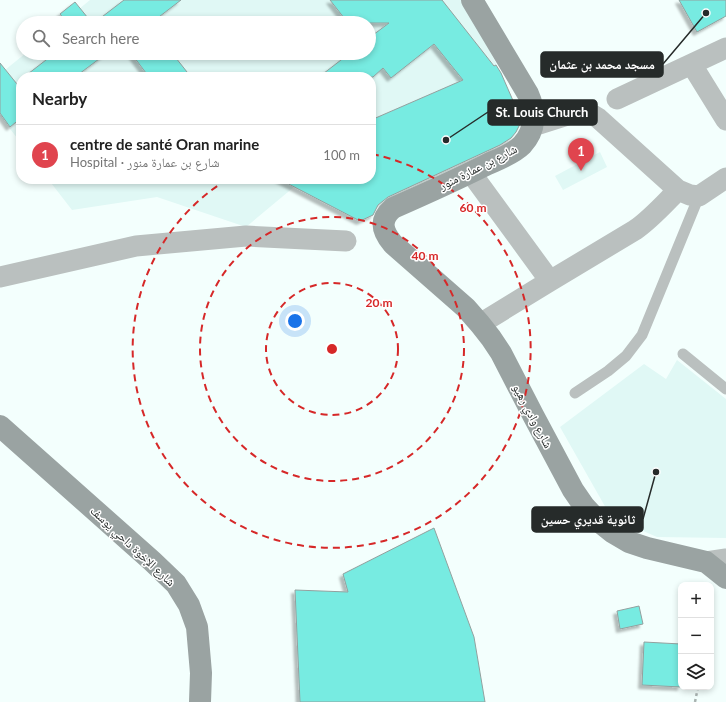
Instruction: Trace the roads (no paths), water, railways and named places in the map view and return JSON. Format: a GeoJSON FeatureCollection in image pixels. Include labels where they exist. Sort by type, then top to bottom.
{"type":"FeatureCollection","features":[{"type":"Feature","properties":{"kind":"street","name":"شارع بن عمارة منور"},"geometry":{"type":"LineString","coordinates":[[393,208],[513,152],[522,146],[529,136],[533,126],[534,113],[528,94],[472,0]]}},
{"type":"Feature","properties":{"kind":"street"},"geometry":{"type":"LineString","coordinates":[[618,100],[726,48]]}},
{"type":"Feature","properties":{"kind":"street"},"geometry":{"type":"LineString","coordinates":[[692,65],[726,120]]}},
{"type":"Feature","properties":{"kind":"street"},"geometry":{"type":"LineString","coordinates":[[533,126],[577,112],[591,113],[678,190],[690,195],[699,196],[726,178]]}},
{"type":"Feature","properties":{"kind":"street"},"geometry":{"type":"LineString","coordinates":[[471,172],[550,281]]}},
{"type":"Feature","properties":{"kind":"street"},"geometry":{"type":"LineString","coordinates":[[480,324],[640,227],[678,190]]}},
{"type":"Feature","properties":{"kind":"street","name":"شارع وادي رهيو"},"geometry":{"type":"LineString","coordinates":[[393,208],[384,218],[383,225],[388,238],[466,308],[501,352],[532,415],[573,490],[592,516],[612,532],[629,542],[647,548],[716,561],[726,578]]}},
{"type":"Feature","properties":{"kind":"street"},"geometry":{"type":"LineString","coordinates":[[0,277],[136,246],[246,236],[346,240]]}},
{"type":"Feature","properties":{"kind":"street","name":"شارع الإخوة داحي يوسف"},"geometry":{"type":"LineString","coordinates":[[0,426],[176,584],[189,605],[197,627],[201,673],[200,702]]}},
{"type":"Feature","properties":{"kind":"lane"},"geometry":{"type":"LineString","coordinates":[[575,393],[608,371],[626,356],[642,335],[699,196]]}},
{"type":"Feature","properties":{"kind":"lane"},"geometry":{"type":"LineString","coordinates":[[682,354],[726,389]]}},
{"type":"Feature","properties":{"kind":"place","name":"مسجد محمد بن عثمان"},"geometry":{"type":"Point","coordinates":[706,13]}},
{"type":"Feature","properties":{"kind":"place","name":"St. Louis Church"},"geometry":{"type":"Point","coordinates":[446,140]}},
{"type":"Feature","properties":{"kind":"place","name":"centre de santé Oran marine"},"geometry":{"type":"Point","coordinates":[581,171]}},
{"type":"Feature","properties":{"kind":"place","name":"ثانوية قديري حسين"},"geometry":{"type":"Point","coordinates":[656,472]}}]}
